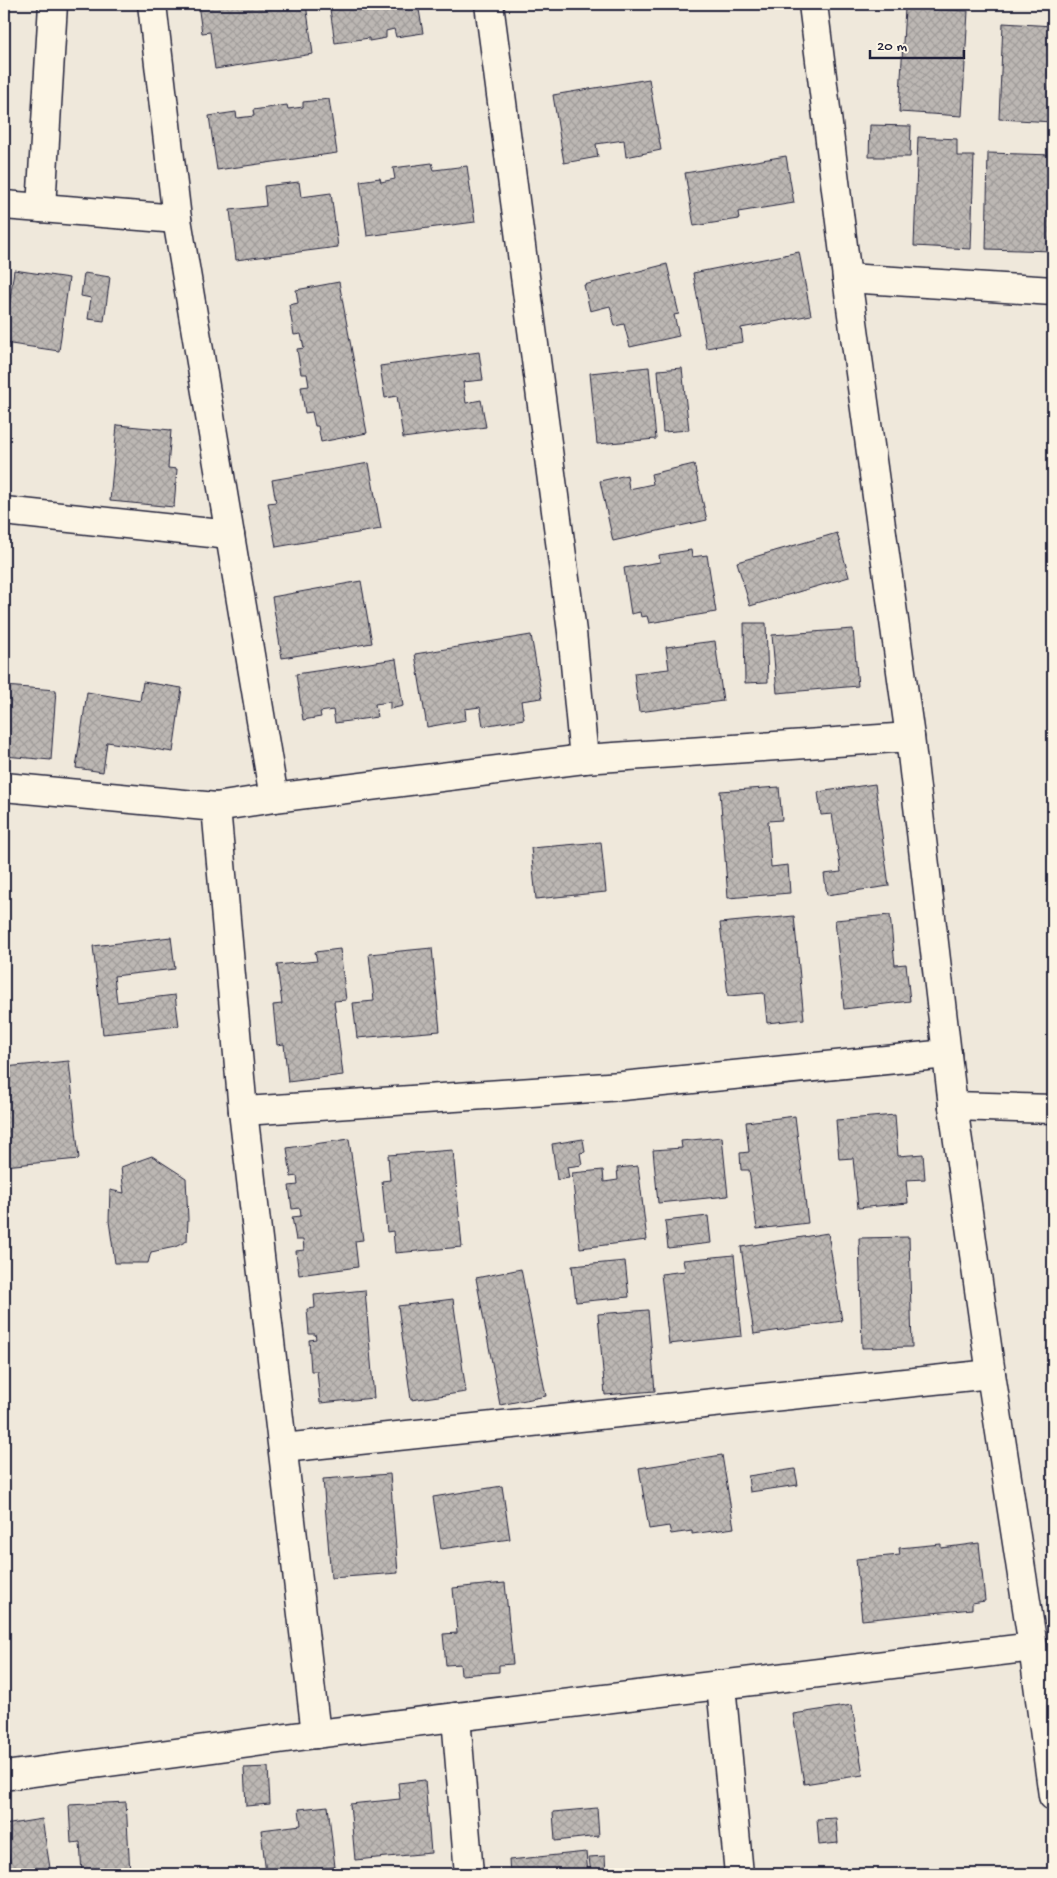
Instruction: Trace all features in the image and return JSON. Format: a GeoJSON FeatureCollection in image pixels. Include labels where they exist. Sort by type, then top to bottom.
{"type":"FeatureCollection","features":[{"type":"Feature","properties":{"kind":"street"},"geometry":{"type":"LineString","coordinates":[[41,208],[53,4]]}},
{"type":"Feature","properties":{"kind":"street"},"geometry":{"type":"LineString","coordinates":[[152,4],[177,219],[274,798]]}},
{"type":"Feature","properties":{"kind":"street"},"geometry":{"type":"LineString","coordinates":[[489,4],[572,632],[584,759]]}},
{"type":"Feature","properties":{"kind":"street"},"geometry":{"type":"LineString","coordinates":[[813,4],[847,278],[910,737],[953,1106],[991,1374],[1033,1647],[1053,1796]]}},
{"type":"Feature","properties":{"kind":"street"},"geometry":{"type":"LineString","coordinates":[[4,205],[177,219]]}},
{"type":"Feature","properties":{"kind":"street"},"geometry":{"type":"LineString","coordinates":[[847,278],[1053,291]]}},
{"type":"Feature","properties":{"kind":"street"},"geometry":{"type":"LineString","coordinates":[[4,511],[230,536]]}},
{"type":"Feature","properties":{"kind":"street"},"geometry":{"type":"LineString","coordinates":[[4,787],[216,807],[584,759],[910,737]]}},
{"type":"Feature","properties":{"kind":"street"},"geometry":{"type":"LineString","coordinates":[[216,807],[243,1111],[316,1734]]}},
{"type":"Feature","properties":{"kind":"street"},"geometry":{"type":"LineString","coordinates":[[243,1111],[622,1086],[947,1054]]}},
{"type":"Feature","properties":{"kind":"street"},"geometry":{"type":"LineString","coordinates":[[953,1106],[1053,1109]]}},
{"type":"Feature","properties":{"kind":"street"},"geometry":{"type":"LineString","coordinates":[[283,1448],[991,1374]]}},
{"type":"Feature","properties":{"kind":"street"},"geometry":{"type":"LineString","coordinates":[[4,1776],[316,1734],[1033,1647]]}},
{"type":"Feature","properties":{"kind":"street"},"geometry":{"type":"LineString","coordinates":[[721,1686],[739,1874]]}},
{"type":"Feature","properties":{"kind":"street"},"geometry":{"type":"LineString","coordinates":[[456,1717],[469,1874]]}},
{"type":"Feature","properties":{"kind":"building"},"geometry":{"type":"Polygon","coordinates":[[[4,4],[9,4],[5,59],[4,59],[4,4]]]}},
{"type":"Feature","properties":{"kind":"building"},"geometry":{"type":"Polygon","coordinates":[[[198,4],[306,4],[313,54],[215,69],[210,32],[202,33],[198,4]]]}},
{"type":"Feature","properties":{"kind":"building"},"geometry":{"type":"Polygon","coordinates":[[[361,4],[418,4],[423,33],[396,37],[394,29],[386,31],[386,38],[369,41],[369,38],[335,43],[330,9],[361,4]]]}},
{"type":"Feature","properties":{"kind":"building"},"geometry":{"type":"Polygon","coordinates":[[[905,8],[968,11],[962,116],[899,112],[905,8]]]}},
{"type":"Feature","properties":{"kind":"building"},"geometry":{"type":"Polygon","coordinates":[[[1003,23],[1053,26],[1053,122],[999,119],[1003,23]]]}},
{"type":"Feature","properties":{"kind":"building"},"geometry":{"type":"Polygon","coordinates":[[[649,79],[661,150],[626,157],[624,140],[596,144],[598,157],[564,163],[553,95],[649,79]]]}},
{"type":"Feature","properties":{"kind":"building"},"geometry":{"type":"Polygon","coordinates":[[[329,99],[337,153],[217,170],[209,116],[236,112],[237,118],[254,116],[253,110],[287,105],[288,109],[303,107],[303,102],[329,99]]]}},
{"type":"Feature","properties":{"kind":"building"},"geometry":{"type":"Polygon","coordinates":[[[870,125],[911,126],[910,157],[869,157],[870,125]]]}},
{"type":"Feature","properties":{"kind":"building"},"geometry":{"type":"Polygon","coordinates":[[[918,137],[957,139],[957,156],[974,156],[971,249],[914,246],[918,137]]]}},
{"type":"Feature","properties":{"kind":"building"},"geometry":{"type":"Polygon","coordinates":[[[988,153],[1053,155],[1053,251],[986,249],[988,153]]]}},
{"type":"Feature","properties":{"kind":"building"},"geometry":{"type":"Polygon","coordinates":[[[786,156],[794,203],[738,212],[739,219],[694,226],[685,173],[786,156]]]}},
{"type":"Feature","properties":{"kind":"building"},"geometry":{"type":"Polygon","coordinates":[[[432,163],[434,170],[467,166],[475,222],[367,236],[360,181],[380,178],[381,182],[395,179],[393,168],[432,163]]]}},
{"type":"Feature","properties":{"kind":"building"},"geometry":{"type":"Polygon","coordinates":[[[299,182],[301,197],[331,193],[338,247],[236,260],[230,210],[266,206],[264,186],[299,182]]]}},
{"type":"Feature","properties":{"kind":"building"},"geometry":{"type":"Polygon","coordinates":[[[799,252],[811,315],[741,328],[743,342],[706,348],[693,273],[799,252]]]}},
{"type":"Feature","properties":{"kind":"building"},"geometry":{"type":"Polygon","coordinates":[[[667,264],[679,314],[674,315],[679,336],[630,347],[624,324],[615,326],[610,306],[590,311],[584,285],[667,264]]]}},
{"type":"Feature","properties":{"kind":"building"},"geometry":{"type":"Polygon","coordinates":[[[14,270],[69,278],[59,351],[4,343],[14,270]]]}},
{"type":"Feature","properties":{"kind":"building"},"geometry":{"type":"Polygon","coordinates":[[[84,273],[110,277],[104,321],[88,319],[91,298],[81,296],[84,273]]]}},
{"type":"Feature","properties":{"kind":"building"},"geometry":{"type":"Polygon","coordinates":[[[339,282],[367,433],[321,442],[318,426],[315,426],[312,412],[305,413],[301,387],[309,386],[307,374],[301,374],[297,349],[304,348],[301,334],[294,335],[289,305],[298,303],[296,290],[339,282]]]}},
{"type":"Feature","properties":{"kind":"building"},"geometry":{"type":"Polygon","coordinates":[[[479,352],[483,380],[463,382],[466,403],[481,400],[486,427],[403,438],[397,396],[385,398],[380,366],[479,352]]]}},
{"type":"Feature","properties":{"kind":"building"},"geometry":{"type":"Polygon","coordinates":[[[649,367],[656,439],[597,444],[590,373],[649,367]]]}},
{"type":"Feature","properties":{"kind":"building"},"geometry":{"type":"Polygon","coordinates":[[[682,368],[689,430],[663,432],[658,370],[682,368]]]}},
{"type":"Feature","properties":{"kind":"building"},"geometry":{"type":"Polygon","coordinates":[[[117,425],[171,430],[168,468],[177,469],[174,507],[110,501],[117,425]]]}},
{"type":"Feature","properties":{"kind":"building"},"geometry":{"type":"Polygon","coordinates":[[[369,463],[381,529],[276,547],[268,503],[276,502],[272,480],[369,463]]]}},
{"type":"Feature","properties":{"kind":"building"},"geometry":{"type":"Polygon","coordinates":[[[694,464],[707,520],[613,541],[600,481],[627,475],[629,489],[653,484],[651,474],[694,464]]]}},
{"type":"Feature","properties":{"kind":"building"},"geometry":{"type":"Polygon","coordinates":[[[837,533],[849,577],[750,606],[737,562],[837,533]]]}},
{"type":"Feature","properties":{"kind":"building"},"geometry":{"type":"Polygon","coordinates":[[[691,550],[692,557],[707,555],[716,612],[649,623],[647,616],[641,617],[640,612],[631,614],[624,568],[660,562],[659,555],[691,550]]]}},
{"type":"Feature","properties":{"kind":"building"},"geometry":{"type":"Polygon","coordinates":[[[361,581],[372,643],[282,658],[272,597],[361,581]]]}},
{"type":"Feature","properties":{"kind":"building"},"geometry":{"type":"Polygon","coordinates":[[[744,623],[766,623],[768,682],[745,683],[744,623]]]}},
{"type":"Feature","properties":{"kind":"building"},"geometry":{"type":"Polygon","coordinates":[[[853,629],[858,686],[777,693],[772,635],[853,629]]]}},
{"type":"Feature","properties":{"kind":"building"},"geometry":{"type":"Polygon","coordinates":[[[531,635],[542,698],[521,701],[524,719],[483,726],[480,707],[465,709],[466,720],[427,727],[415,654],[531,635]]]}},
{"type":"Feature","properties":{"kind":"building"},"geometry":{"type":"Polygon","coordinates":[[[715,641],[723,701],[639,712],[634,673],[669,669],[666,647],[715,641]]]}},
{"type":"Feature","properties":{"kind":"building"},"geometry":{"type":"Polygon","coordinates":[[[396,659],[403,706],[390,709],[390,702],[375,704],[377,717],[335,723],[333,710],[320,712],[321,717],[303,720],[296,674],[396,659]]]}},
{"type":"Feature","properties":{"kind":"building"},"geometry":{"type":"Polygon","coordinates":[[[143,682],[182,688],[173,752],[107,742],[103,772],[76,768],[87,692],[140,701],[143,682]]]}},
{"type":"Feature","properties":{"kind":"building"},"geometry":{"type":"Polygon","coordinates":[[[4,686],[56,690],[51,760],[4,756],[4,686]]]}},
{"type":"Feature","properties":{"kind":"building"},"geometry":{"type":"Polygon","coordinates":[[[875,784],[889,886],[827,895],[824,874],[841,872],[832,814],[821,815],[818,792],[875,784]]]}},
{"type":"Feature","properties":{"kind":"building"},"geometry":{"type":"Polygon","coordinates":[[[779,787],[782,820],[768,821],[771,867],[788,865],[790,893],[728,898],[720,791],[779,787]]]}},
{"type":"Feature","properties":{"kind":"building"},"geometry":{"type":"Polygon","coordinates":[[[601,842],[606,892],[536,899],[531,848],[601,842]]]}},
{"type":"Feature","properties":{"kind":"building"},"geometry":{"type":"Polygon","coordinates":[[[890,915],[895,965],[906,964],[910,1001],[844,1009],[835,920],[890,915]]]}},
{"type":"Feature","properties":{"kind":"building"},"geometry":{"type":"Polygon","coordinates":[[[794,916],[804,1019],[767,1023],[764,993],[728,996],[720,923],[794,916]]]}},
{"type":"Feature","properties":{"kind":"building"},"geometry":{"type":"Polygon","coordinates":[[[171,937],[175,969],[114,976],[117,1002],[175,995],[179,1026],[103,1034],[93,946],[171,937]]]}},
{"type":"Feature","properties":{"kind":"building"},"geometry":{"type":"Polygon","coordinates":[[[432,948],[440,1031],[357,1038],[353,1003],[374,1001],[369,954],[432,948]]]}},
{"type":"Feature","properties":{"kind":"building"},"geometry":{"type":"Polygon","coordinates":[[[340,949],[346,1000],[334,1001],[343,1075],[288,1082],[284,1044],[277,1045],[273,1005],[282,1004],[277,965],[317,961],[315,952],[340,949]]]}},
{"type":"Feature","properties":{"kind":"building"},"geometry":{"type":"Polygon","coordinates":[[[69,1061],[79,1159],[4,1166],[4,1067],[69,1061]]]}},
{"type":"Feature","properties":{"kind":"building"},"geometry":{"type":"Polygon","coordinates":[[[895,1115],[898,1156],[923,1154],[925,1179],[906,1180],[908,1203],[858,1208],[853,1158],[839,1159],[836,1120],[895,1115]]]}},
{"type":"Feature","properties":{"kind":"building"},"geometry":{"type":"Polygon","coordinates":[[[795,1116],[808,1223],[757,1229],[749,1170],[741,1170],[740,1153],[749,1152],[746,1122],[795,1116]]]}},
{"type":"Feature","properties":{"kind":"building"},"geometry":{"type":"Polygon","coordinates":[[[722,1137],[728,1196],[658,1203],[653,1150],[682,1148],[681,1141],[722,1137]]]}},
{"type":"Feature","properties":{"kind":"building"},"geometry":{"type":"Polygon","coordinates":[[[349,1139],[363,1240],[355,1241],[358,1267],[299,1275],[296,1251],[304,1250],[303,1240],[296,1240],[292,1217],[301,1216],[300,1208],[292,1209],[289,1186],[298,1185],[297,1176],[291,1177],[287,1148],[349,1139]]]}},
{"type":"Feature","properties":{"kind":"building"},"geometry":{"type":"Polygon","coordinates":[[[583,1139],[585,1152],[580,1153],[582,1165],[567,1167],[569,1178],[557,1180],[552,1144],[583,1139]]]}},
{"type":"Feature","properties":{"kind":"building"},"geometry":{"type":"Polygon","coordinates":[[[453,1150],[462,1247],[395,1253],[393,1231],[387,1232],[382,1181],[390,1180],[388,1155],[453,1150]]]}},
{"type":"Feature","properties":{"kind":"building"},"geometry":{"type":"Polygon","coordinates":[[[152,1156],[186,1178],[187,1241],[175,1247],[151,1252],[148,1263],[115,1263],[109,1221],[110,1190],[124,1193],[121,1167],[152,1156]]]}},
{"type":"Feature","properties":{"kind":"building"},"geometry":{"type":"Polygon","coordinates":[[[638,1166],[647,1240],[580,1248],[572,1173],[603,1170],[604,1182],[618,1180],[617,1168],[638,1166]]]}},
{"type":"Feature","properties":{"kind":"building"},"geometry":{"type":"Polygon","coordinates":[[[708,1216],[711,1243],[668,1248],[665,1221],[708,1216]]]}},
{"type":"Feature","properties":{"kind":"building"},"geometry":{"type":"Polygon","coordinates":[[[828,1233],[842,1321],[754,1334],[741,1247],[828,1233]]]}},
{"type":"Feature","properties":{"kind":"building"},"geometry":{"type":"Polygon","coordinates":[[[909,1237],[912,1347],[862,1348],[859,1238],[909,1237]]]}},
{"type":"Feature","properties":{"kind":"building"},"geometry":{"type":"Polygon","coordinates":[[[734,1255],[742,1336],[669,1344],[661,1274],[685,1271],[683,1260],[734,1255]]]}},
{"type":"Feature","properties":{"kind":"building"},"geometry":{"type":"Polygon","coordinates":[[[625,1261],[629,1297],[576,1302],[572,1266],[625,1261]]]}},
{"type":"Feature","properties":{"kind":"building"},"geometry":{"type":"Polygon","coordinates":[[[521,1269],[546,1396],[500,1405],[476,1278],[521,1269]]]}},
{"type":"Feature","properties":{"kind":"building"},"geometry":{"type":"Polygon","coordinates":[[[365,1290],[374,1398],[320,1403],[317,1371],[311,1371],[309,1340],[316,1339],[315,1334],[309,1334],[307,1309],[315,1308],[314,1295],[365,1290]]]}},
{"type":"Feature","properties":{"kind":"building"},"geometry":{"type":"Polygon","coordinates":[[[453,1299],[466,1392],[411,1400],[398,1306],[453,1299]]]}},
{"type":"Feature","properties":{"kind":"building"},"geometry":{"type":"Polygon","coordinates":[[[648,1310],[655,1391],[605,1395],[598,1314],[648,1310]]]}},
{"type":"Feature","properties":{"kind":"building"},"geometry":{"type":"Polygon","coordinates":[[[722,1455],[734,1528],[692,1534],[692,1531],[671,1534],[669,1526],[649,1529],[639,1468],[722,1455]]]}},
{"type":"Feature","properties":{"kind":"building"},"geometry":{"type":"Polygon","coordinates":[[[795,1469],[798,1485],[750,1492],[748,1476],[795,1469]]]}},
{"type":"Feature","properties":{"kind":"building"},"geometry":{"type":"Polygon","coordinates":[[[390,1474],[398,1573],[331,1578],[323,1479],[390,1474]]]}},
{"type":"Feature","properties":{"kind":"building"},"geometry":{"type":"Polygon","coordinates":[[[502,1486],[510,1539],[441,1549],[433,1497],[502,1486]]]}},
{"type":"Feature","properties":{"kind":"building"},"geometry":{"type":"Polygon","coordinates":[[[979,1543],[985,1601],[972,1603],[972,1609],[862,1620],[856,1559],[900,1555],[899,1548],[941,1544],[941,1548],[979,1543]]]}},
{"type":"Feature","properties":{"kind":"building"},"geometry":{"type":"Polygon","coordinates":[[[505,1583],[513,1664],[499,1665],[499,1672],[461,1675],[460,1664],[446,1665],[443,1634],[457,1633],[453,1588],[505,1583]]]}},
{"type":"Feature","properties":{"kind":"building"},"geometry":{"type":"Polygon","coordinates":[[[852,1705],[863,1775],[804,1784],[793,1714],[852,1705]]]}},
{"type":"Feature","properties":{"kind":"building"},"geometry":{"type":"Polygon","coordinates":[[[268,1767],[270,1804],[246,1806],[244,1768],[268,1767]]]}},
{"type":"Feature","properties":{"kind":"building"},"geometry":{"type":"Polygon","coordinates":[[[425,1780],[431,1853],[355,1860],[350,1804],[400,1799],[398,1783],[425,1780]]]}},
{"type":"Feature","properties":{"kind":"building"},"geometry":{"type":"Polygon","coordinates":[[[126,1802],[130,1874],[82,1874],[80,1842],[71,1843],[69,1805],[126,1802]]]}},
{"type":"Feature","properties":{"kind":"building"},"geometry":{"type":"Polygon","coordinates":[[[328,1806],[335,1867],[266,1874],[261,1830],[301,1825],[299,1809],[328,1806]]]}},
{"type":"Feature","properties":{"kind":"building"},"geometry":{"type":"Polygon","coordinates":[[[597,1808],[599,1836],[555,1841],[553,1812],[597,1808]]]}},
{"type":"Feature","properties":{"kind":"building"},"geometry":{"type":"Polygon","coordinates":[[[836,1818],[838,1843],[819,1845],[817,1819],[836,1818]]]}},
{"type":"Feature","properties":{"kind":"building"},"geometry":{"type":"Polygon","coordinates":[[[42,1819],[51,1874],[8,1874],[7,1863],[10,1862],[6,1839],[4,1839],[4,1825],[42,1819]]]}},
{"type":"Feature","properties":{"kind":"building"},"geometry":{"type":"Polygon","coordinates":[[[586,1852],[588,1874],[510,1874],[509,1860],[586,1852]]]}},
{"type":"Feature","properties":{"kind":"building"},"geometry":{"type":"Polygon","coordinates":[[[605,1856],[606,1873],[591,1874],[589,1857],[605,1856]]]}}]}
